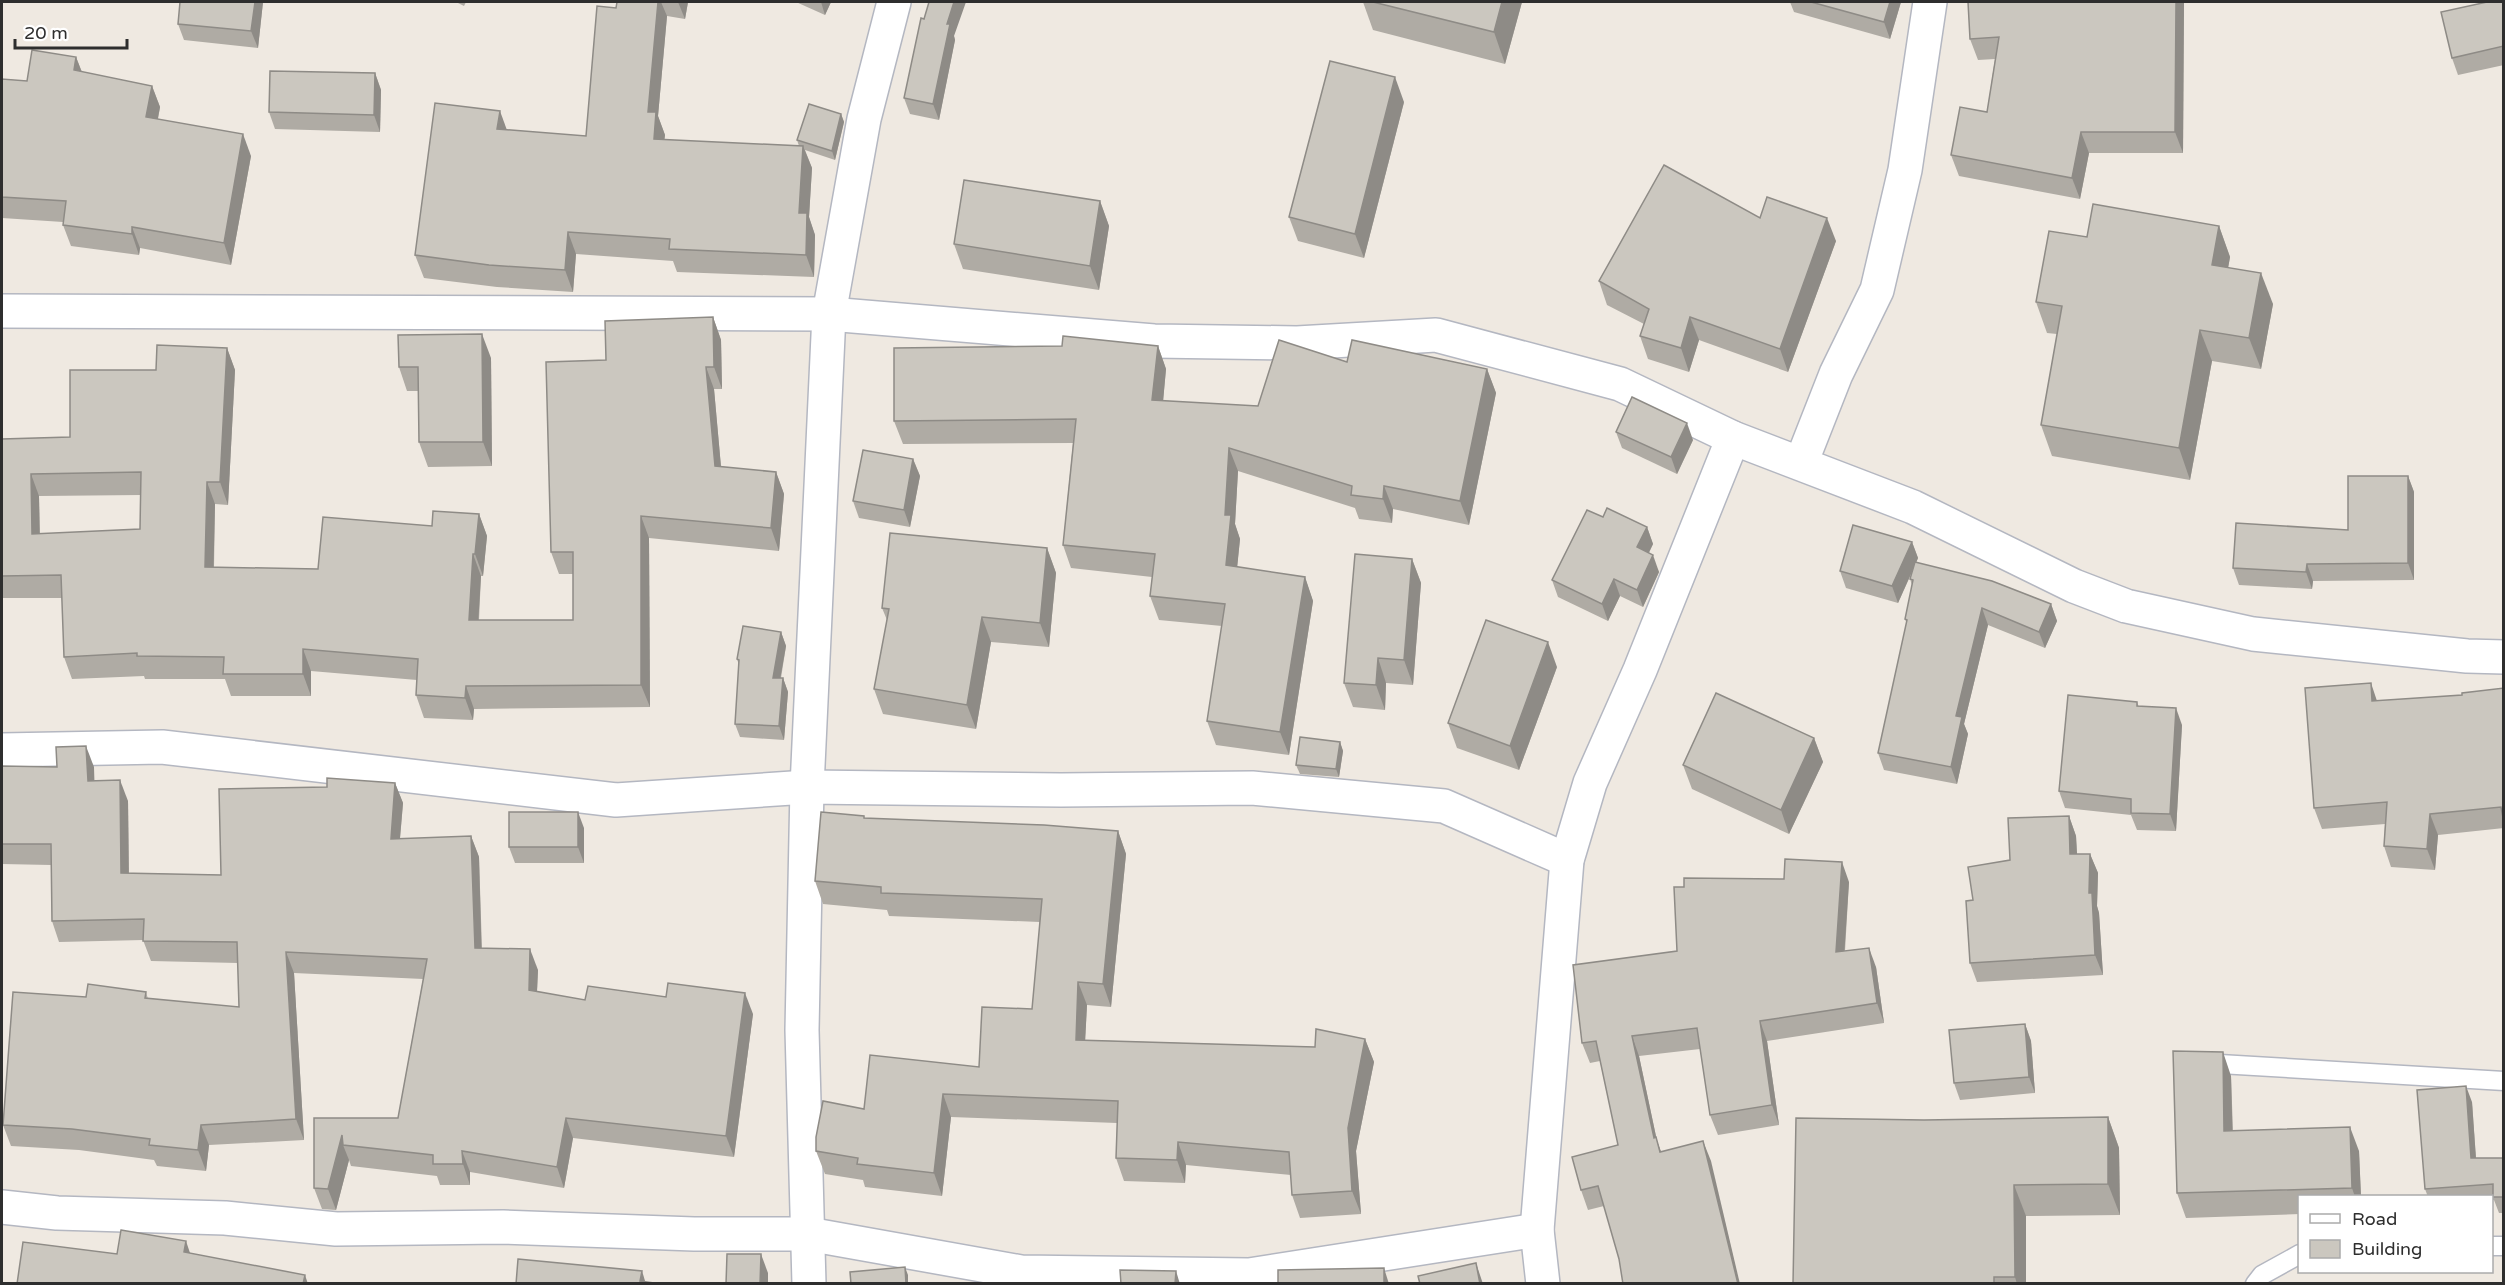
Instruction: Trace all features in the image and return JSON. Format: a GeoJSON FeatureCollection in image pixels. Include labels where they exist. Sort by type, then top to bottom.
{"type":"FeatureCollection","features":[{"type":"Feature","properties":{"kind":"street"},"geometry":{"type":"LineString","coordinates":[[809,1284],[802,1030],[807,787],[829,314],[864,119],[894,2]]}},
{"type":"Feature","properties":{"kind":"street"},"geometry":{"type":"LineString","coordinates":[[1801,463],[1836,374],[1877,290],[1905,170],[1930,2]]}},
{"type":"Feature","properties":{"kind":"street"},"geometry":{"type":"LineString","coordinates":[[2,312],[829,314],[1155,341],[1297,343],[1436,334],[1620,384],[1733,438],[1913,507],[2074,586],[2126,606],[2253,634],[2467,656],[2504,657]]}},
{"type":"Feature","properties":{"kind":"street"},"geometry":{"type":"LineString","coordinates":[[1543,1284],[1537,1230],[1567,861],[1590,783],[1640,670],[1733,438]]}},
{"type":"Feature","properties":{"kind":"street"},"geometry":{"type":"LineString","coordinates":[[2,750],[162,747],[616,800],[807,787],[1061,790],[1252,788],[1444,806],[1567,861]]}},
{"type":"Feature","properties":{"kind":"street"},"geometry":{"type":"LineString","coordinates":[[2,1207],[57,1213],[225,1218],[336,1228],[503,1227],[693,1234],[808,1234],[1021,1272],[1249,1275],[1537,1230]]}},
{"type":"Feature","properties":{"kind":"lane"},"geometry":{"type":"LineString","coordinates":[[2197,1063],[2504,1081]]}},
{"type":"Feature","properties":{"kind":"lane"},"geometry":{"type":"LineString","coordinates":[[2255,1284],[2262,1275],[2298,1255]]}},
{"type":"Feature","properties":{"kind":"building"},"geometry":{"type":"Polygon","coordinates":[[[180,2],[255,2],[251,31],[178,24],[180,2]]]}},
{"type":"Feature","properties":{"kind":"building"},"geometry":{"type":"Polygon","coordinates":[[[617,2],[658,2],[648,112],[656,112],[654,139],[803,146],[799,213],[807,213],[806,255],[669,249],[670,239],[568,232],[565,270],[489,265],[415,255],[435,103],[500,111],[497,129],[586,136],[597,6],[616,8],[617,2]]]}},
{"type":"Feature","properties":{"kind":"building"},"geometry":{"type":"Polygon","coordinates":[[[929,2],[954,2],[947,24],[950,24],[933,104],[904,98],[921,18],[924,19],[929,2]]]}},
{"type":"Feature","properties":{"kind":"building"},"geometry":{"type":"Polygon","coordinates":[[[1373,2],[1502,2],[1494,32],[1373,2]]]}},
{"type":"Feature","properties":{"kind":"building"},"geometry":{"type":"Polygon","coordinates":[[[1811,2],[1890,2],[1884,22],[1811,2]]]}},
{"type":"Feature","properties":{"kind":"building"},"geometry":{"type":"Polygon","coordinates":[[[1968,2],[2176,2],[2175,132],[2081,132],[2072,178],[1951,155],[1960,107],[1987,112],[1999,37],[1970,39],[1968,2]]]}},
{"type":"Feature","properties":{"kind":"building"},"geometry":{"type":"Polygon","coordinates":[[[2487,2],[2504,2],[2504,46],[2452,58],[2441,12],[2487,2]]]}},
{"type":"Feature","properties":{"kind":"building"},"geometry":{"type":"Polygon","coordinates":[[[32,50],[76,57],[74,70],[152,86],[146,117],[243,134],[224,243],[132,227],[132,234],[63,225],[66,201],[2,197],[2,79],[27,81],[32,50]]]}},
{"type":"Feature","properties":{"kind":"building"},"geometry":{"type":"Polygon","coordinates":[[[1330,61],[1395,77],[1355,234],[1289,217],[1330,61]]]}},
{"type":"Feature","properties":{"kind":"building"},"geometry":{"type":"Polygon","coordinates":[[[270,71],[375,73],[374,115],[269,112],[270,71]]]}},
{"type":"Feature","properties":{"kind":"building"},"geometry":{"type":"Polygon","coordinates":[[[809,104],[841,114],[832,151],[797,140],[809,104]]]}},
{"type":"Feature","properties":{"kind":"building"},"geometry":{"type":"Polygon","coordinates":[[[1664,165],[1760,218],[1767,197],[1827,218],[1780,349],[1690,317],[1681,348],[1640,336],[1649,309],[1599,281],[1664,165]]]}},
{"type":"Feature","properties":{"kind":"building"},"geometry":{"type":"Polygon","coordinates":[[[964,180],[1100,201],[1090,266],[954,244],[964,180]]]}},
{"type":"Feature","properties":{"kind":"building"},"geometry":{"type":"Polygon","coordinates":[[[2093,204],[2219,226],[2212,265],[2261,273],[2249,338],[2200,330],[2179,448],[2041,425],[2062,306],[2036,302],[2049,231],[2087,237],[2093,204]]]}},
{"type":"Feature","properties":{"kind":"building"},"geometry":{"type":"Polygon","coordinates":[[[713,317],[714,367],[706,367],[715,466],[776,472],[771,528],[641,516],[641,685],[466,686],[465,698],[416,695],[418,659],[303,649],[303,674],[223,674],[224,657],[137,656],[137,653],[64,657],[61,575],[2,576],[2,439],[70,437],[70,370],[156,370],[157,345],[227,348],[220,482],[207,482],[205,567],[318,569],[323,517],[432,526],[433,511],[479,514],[475,554],[473,554],[469,620],[573,620],[573,552],[551,552],[546,362],[606,360],[605,321],[713,317]],[[141,472],[31,474],[32,534],[140,529],[141,472]]]}},
{"type":"Feature","properties":{"kind":"building"},"geometry":{"type":"Polygon","coordinates":[[[482,334],[483,442],[419,442],[418,367],[399,367],[398,335],[482,334]]]}},
{"type":"Feature","properties":{"kind":"building"},"geometry":{"type":"Polygon","coordinates":[[[1063,336],[1158,346],[1152,400],[1258,406],[1279,340],[1347,362],[1352,340],[1487,369],[1460,501],[1384,486],[1383,499],[1351,495],[1352,486],[1229,448],[1225,515],[1231,515],[1226,565],[1305,577],[1280,732],[1207,721],[1225,604],[1150,596],[1155,554],[1063,545],[1076,419],[894,421],[894,348],[1062,346],[1063,336]]]}},
{"type":"Feature","properties":{"kind":"building"},"geometry":{"type":"Polygon","coordinates":[[[1632,397],[1687,423],[1671,457],[1616,432],[1632,397]]]}},
{"type":"Feature","properties":{"kind":"building"},"geometry":{"type":"Polygon","coordinates":[[[863,450],[913,459],[904,510],[853,501],[863,450]]]}},
{"type":"Feature","properties":{"kind":"building"},"geometry":{"type":"Polygon","coordinates":[[[2348,476],[2408,476],[2408,563],[2307,564],[2306,572],[2233,568],[2236,523],[2348,530],[2348,476]]]}},
{"type":"Feature","properties":{"kind":"building"},"geometry":{"type":"Polygon","coordinates":[[[1607,508],[1647,527],[1637,547],[1653,555],[1637,590],[1614,579],[1602,604],[1552,580],[1587,510],[1603,517],[1607,508]]]}},
{"type":"Feature","properties":{"kind":"building"},"geometry":{"type":"Polygon","coordinates":[[[1853,525],[1912,542],[1892,586],[1840,571],[1853,525]]]}},
{"type":"Feature","properties":{"kind":"building"},"geometry":{"type":"Polygon","coordinates":[[[890,533],[1047,548],[1040,623],[982,617],[967,705],[874,689],[889,609],[882,608],[890,533]]]}},
{"type":"Feature","properties":{"kind":"building"},"geometry":{"type":"Polygon","coordinates":[[[1355,554],[1412,559],[1404,660],[1378,658],[1376,685],[1344,683],[1355,554]]]}},
{"type":"Feature","properties":{"kind":"building"},"geometry":{"type":"Polygon","coordinates":[[[1915,562],[1992,581],[2051,604],[2039,632],[1982,608],[1956,716],[1962,717],[1951,767],[1878,753],[1907,620],[1905,619],[1913,580],[1910,579],[1915,562]]]}},
{"type":"Feature","properties":{"kind":"building"},"geometry":{"type":"Polygon","coordinates":[[[1486,620],[1548,642],[1510,746],[1448,723],[1486,620]]]}},
{"type":"Feature","properties":{"kind":"building"},"geometry":{"type":"Polygon","coordinates":[[[743,626],[781,632],[773,678],[783,678],[779,726],[735,724],[739,660],[737,659],[743,626]]]}},
{"type":"Feature","properties":{"kind":"building"},"geometry":{"type":"Polygon","coordinates":[[[2371,683],[2372,701],[2462,695],[2462,693],[2504,688],[2504,823],[2501,807],[2430,814],[2427,849],[2384,846],[2387,802],[2314,808],[2305,688],[2371,683]]]}},
{"type":"Feature","properties":{"kind":"building"},"geometry":{"type":"Polygon","coordinates":[[[1716,693],[1814,738],[1781,810],[1683,765],[1716,693]]]}},
{"type":"Feature","properties":{"kind":"building"},"geometry":{"type":"Polygon","coordinates":[[[2068,695],[2137,702],[2137,706],[2176,708],[2170,814],[2131,813],[2131,799],[2059,791],[2068,695]]]}},
{"type":"Feature","properties":{"kind":"building"},"geometry":{"type":"Polygon","coordinates":[[[1300,737],[1340,742],[1336,769],[1296,765],[1300,737]]]}},
{"type":"Feature","properties":{"kind":"building"},"geometry":{"type":"Polygon","coordinates":[[[86,746],[88,781],[120,780],[121,873],[221,875],[219,789],[327,787],[327,778],[395,783],[391,839],[471,836],[475,948],[530,949],[529,990],[585,1000],[588,986],[666,997],[668,983],[745,993],[726,1136],[566,1118],[557,1167],[462,1151],[463,1164],[433,1164],[433,1155],[343,1145],[342,1135],[328,1189],[314,1188],[314,1118],[398,1118],[427,959],[286,952],[296,1119],[201,1125],[198,1150],[149,1145],[150,1139],[72,1129],[3,1125],[13,992],[86,997],[88,984],[146,992],[145,998],[239,1007],[237,942],[143,941],[144,919],[52,921],[51,844],[2,844],[2,766],[57,767],[56,747],[86,746]]]}},
{"type":"Feature","properties":{"kind":"building"},"geometry":{"type":"Polygon","coordinates":[[[509,812],[578,812],[578,847],[509,847],[509,812]]]}},
{"type":"Feature","properties":{"kind":"building"},"geometry":{"type":"Polygon","coordinates":[[[821,812],[864,816],[864,818],[1044,825],[1118,831],[1103,984],[1078,982],[1076,1040],[1315,1047],[1316,1029],[1365,1039],[1348,1128],[1352,1191],[1292,1195],[1289,1152],[1178,1142],[1177,1160],[1116,1158],[1118,1101],[943,1094],[934,1173],[857,1164],[858,1158],[816,1151],[816,1137],[823,1101],[864,1109],[870,1055],[979,1067],[982,1007],[1032,1009],[1042,899],[881,893],[881,887],[815,881],[821,812]]]}},
{"type":"Feature","properties":{"kind":"building"},"geometry":{"type":"Polygon","coordinates":[[[2069,816],[2070,854],[2090,854],[2089,893],[2092,893],[2095,955],[1970,963],[1966,901],[1973,900],[1968,867],[2010,860],[2008,818],[2069,816]]]}},
{"type":"Feature","properties":{"kind":"building"},"geometry":{"type":"Polygon","coordinates":[[[1785,859],[1842,862],[1836,952],[1869,948],[1877,1003],[1760,1021],[1772,1105],[1710,1115],[1697,1028],[1632,1036],[1654,1138],[1656,1137],[1660,1152],[1703,1141],[1738,1284],[1623,1284],[1619,1259],[1598,1186],[1581,1190],[1572,1157],[1618,1145],[1596,1041],[1582,1043],[1573,965],[1677,951],[1674,887],[1684,887],[1684,878],[1784,879],[1785,859]]]}},
{"type":"Feature","properties":{"kind":"building"},"geometry":{"type":"Polygon","coordinates":[[[2025,1024],[2029,1077],[1954,1083],[1949,1030],[2025,1024]]]}},
{"type":"Feature","properties":{"kind":"building"},"geometry":{"type":"Polygon","coordinates":[[[2173,1051],[2223,1052],[2224,1131],[2350,1127],[2352,1188],[2177,1193],[2173,1051]]]}},
{"type":"Feature","properties":{"kind":"building"},"geometry":{"type":"Polygon","coordinates":[[[2466,1086],[2471,1158],[2504,1158],[2504,1197],[2493,1197],[2493,1184],[2425,1189],[2417,1090],[2466,1086]]]}},
{"type":"Feature","properties":{"kind":"building"},"geometry":{"type":"Polygon","coordinates":[[[2108,1117],[2108,1184],[2014,1185],[2015,1277],[1994,1277],[1994,1284],[1793,1284],[1796,1118],[1924,1120],[2108,1117]]]}},
{"type":"Feature","properties":{"kind":"building"},"geometry":{"type":"Polygon","coordinates":[[[121,1230],[186,1241],[184,1252],[305,1275],[303,1284],[17,1284],[23,1242],[117,1254],[121,1230]]]}},
{"type":"Feature","properties":{"kind":"building"},"geometry":{"type":"Polygon","coordinates":[[[727,1254],[761,1254],[760,1284],[726,1284],[727,1254]]]}},
{"type":"Feature","properties":{"kind":"building"},"geometry":{"type":"Polygon","coordinates":[[[518,1259],[642,1271],[640,1281],[661,1284],[516,1284],[518,1259]]]}},
{"type":"Feature","properties":{"kind":"building"},"geometry":{"type":"Polygon","coordinates":[[[1476,1263],[1480,1284],[1420,1284],[1418,1276],[1476,1263]]]}},
{"type":"Feature","properties":{"kind":"building"},"geometry":{"type":"Polygon","coordinates":[[[905,1267],[906,1284],[851,1284],[850,1272],[905,1267]]]}},
{"type":"Feature","properties":{"kind":"building"},"geometry":{"type":"Polygon","coordinates":[[[1384,1268],[1384,1284],[1278,1284],[1278,1270],[1384,1268]]]}},
{"type":"Feature","properties":{"kind":"building"},"geometry":{"type":"Polygon","coordinates":[[[1120,1270],[1176,1271],[1175,1284],[1121,1284],[1120,1270]]]}}]}
